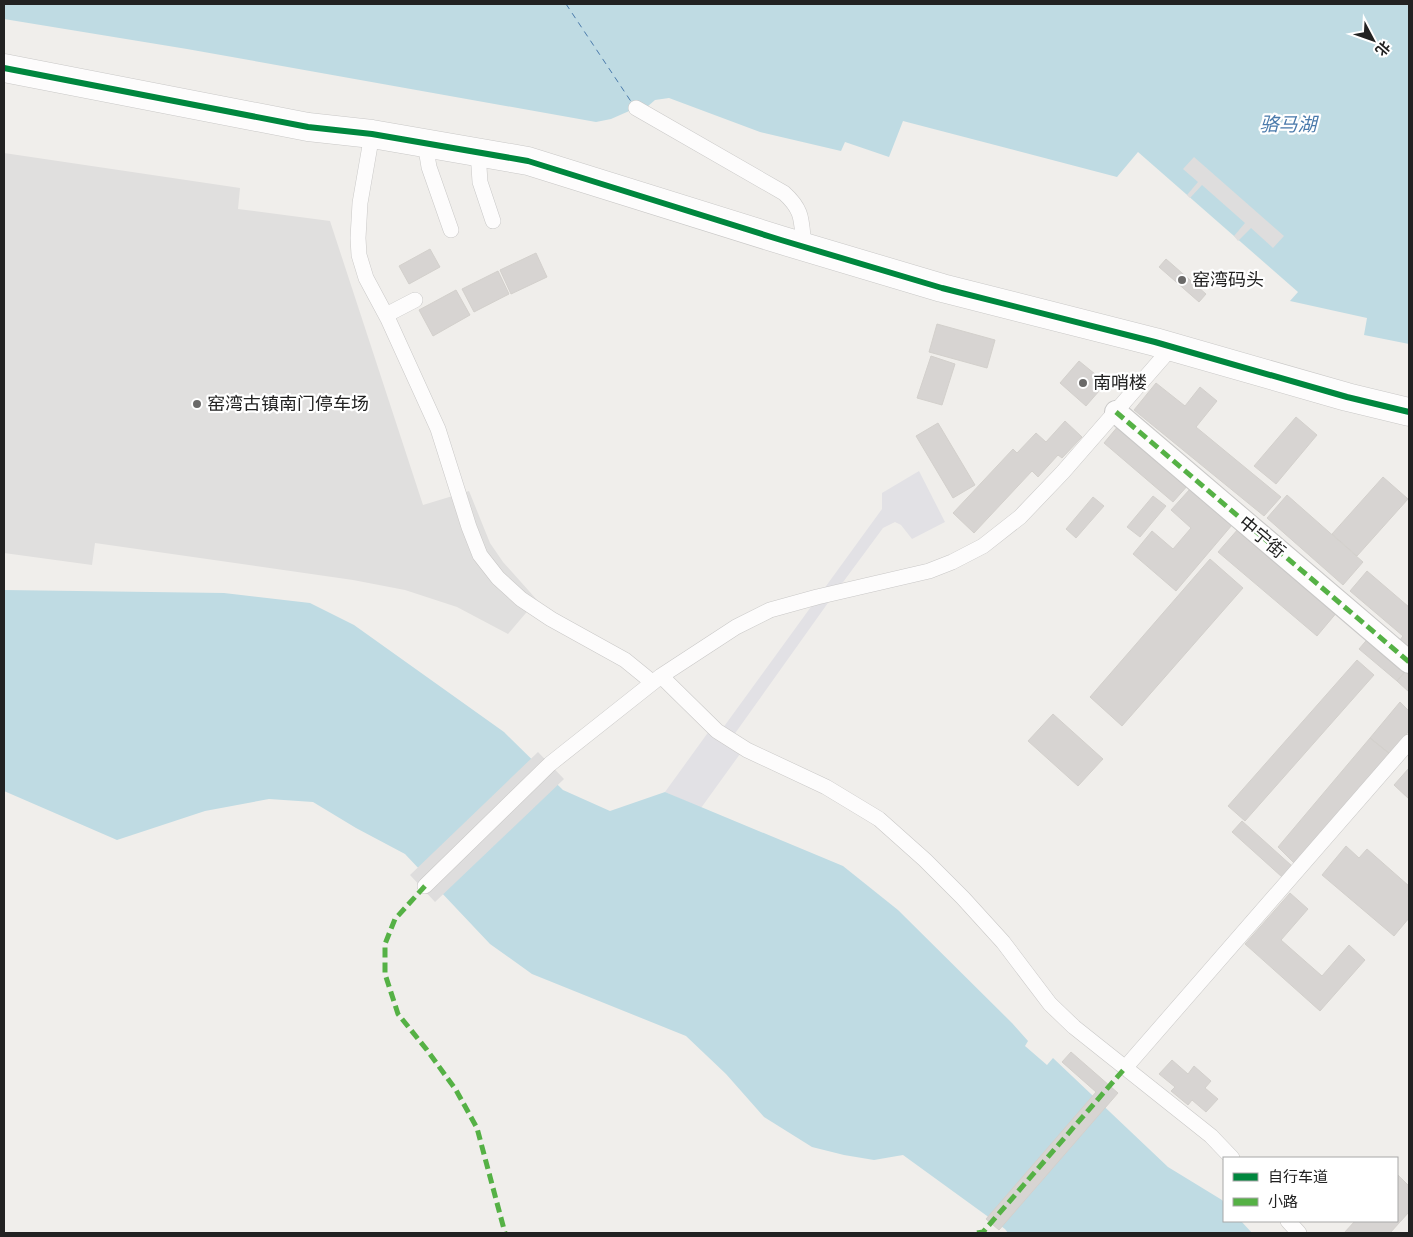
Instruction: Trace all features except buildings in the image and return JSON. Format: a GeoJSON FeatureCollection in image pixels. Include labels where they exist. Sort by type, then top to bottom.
{"type":"FeatureCollection","features":[{"type":"Feature","properties":{"kind":"street"},"geometry":{"type":"LineString","coordinates":[[4,68],[308,127],[372,134],[528,161],[942,288],[1172,347],[1346,397],[1409,412]]}},
{"type":"Feature","properties":{"kind":"street","name":"中宁街"},"geometry":{"type":"LineString","coordinates":[[1116,412],[1409,662]]}},
{"type":"Feature","properties":{"kind":"lane"},"geometry":{"type":"LineString","coordinates":[[636,108],[784,193],[795,203],[801,215],[804,247]]}},
{"type":"Feature","properties":{"kind":"lane"},"geometry":{"type":"LineString","coordinates":[[372,134],[360,203],[359,255],[366,278],[386,315],[438,429],[480,555],[498,578],[521,599],[551,619],[657,679],[717,731],[748,750],[826,787],[879,819],[925,860],[963,898],[1003,942],[1050,1004],[1074,1027],[1210,1136],[1231,1157]]}},
{"type":"Feature","properties":{"kind":"lane"},"geometry":{"type":"LineString","coordinates":[[425,143],[429,168],[451,230]]}},
{"type":"Feature","properties":{"kind":"lane"},"geometry":{"type":"LineString","coordinates":[[478,152],[480,182],[493,221]]}},
{"type":"Feature","properties":{"kind":"lane"},"geometry":{"type":"LineString","coordinates":[[386,315],[415,300]]}},
{"type":"Feature","properties":{"kind":"lane"},"geometry":{"type":"LineString","coordinates":[[425,886],[550,764],[657,679],[736,627],[770,610],[929,571],[983,546],[1020,517],[1063,472],[1172,347]]}},
{"type":"Feature","properties":{"kind":"lane"},"geometry":{"type":"LineString","coordinates":[[1125,1068],[1409,742]]}},
{"type":"Feature","properties":{"kind":"lane"},"geometry":{"type":"LineString","coordinates":[[1289,1222],[1299,1233]]}},
{"type":"Feature","properties":{"kind":"shaded area","name":"窑湾古镇南门停车场"},"geometry":{"type":"Polygon","coordinates":[[[4,153],[240,188],[238,209],[330,221],[423,505],[469,491],[490,543],[503,562],[537,600],[508,634],[457,607],[405,590],[353,580],[95,543],[92,565],[4,553],[4,153]]]}},
{"type":"Feature","properties":{"kind":"shaded area"},"geometry":{"type":"Polygon","coordinates":[[[919,471],[945,522],[912,539],[901,525],[895,522],[883,528],[731,739],[745,747],[701,808],[665,792],[712,727],[720,732],[882,509],[882,493],[919,471]]]}},
{"type":"Feature","properties":{"kind":"water","name":"骆马湖"},"geometry":{"type":"Polygon","coordinates":[[[4,4],[1409,4],[1409,344],[1364,335],[1367,318],[1290,301],[1298,292],[1138,152],[1117,177],[903,121],[889,157],[845,142],[841,151],[760,132],[669,98],[655,100],[647,107],[636,108],[611,119],[596,122],[187,49],[4,19],[4,4]]]}},
{"type":"Feature","properties":{"kind":"water"},"geometry":{"type":"Polygon","coordinates":[[[4,590],[224,593],[310,603],[354,625],[504,732],[563,790],[610,811],[665,792],[843,866],[898,910],[1012,1023],[1028,1041],[1025,1046],[1047,1065],[1053,1058],[1168,1167],[1222,1200],[1223,1222],[1242,1222],[1252,1233],[1008,1233],[903,1155],[874,1160],[812,1147],[764,1117],[726,1074],[686,1036],[532,974],[490,944],[405,854],[313,802],[269,799],[205,811],[117,840],[4,791],[4,590]]]}},
{"type":"Feature","properties":{"kind":"pier"},"geometry":{"type":"Polygon","coordinates":[[[1194,157],[1284,236],[1273,248],[1251,228],[1238,241],[1234,236],[1245,223],[1202,185],[1190,198],[1187,195],[1198,182],[1183,169],[1194,157]]]}},
{"type":"Feature","properties":{"kind":"pier"},"geometry":{"type":"Polygon","coordinates":[[[538,752],[564,779],[435,902],[410,875],[538,752]]]}},
{"type":"Feature","properties":{"kind":"ferry route"},"geometry":{"type":"LineString","coordinates":[[566,4],[632,103]]}},
{"type":"Feature","properties":{"kind":"marked path"},"geometry":{"type":"LineString","coordinates":[[1116,412],[1409,662]]}},
{"type":"Feature","properties":{"kind":"marked path"},"geometry":{"type":"LineString","coordinates":[[425,886],[395,919],[385,944],[385,974],[398,1014],[456,1090],[477,1128],[505,1233]]}},
{"type":"Feature","properties":{"kind":"marked path"},"geometry":{"type":"LineString","coordinates":[[977,1233],[983,1232],[1125,1068]]}},
{"type":"Feature","properties":{"kind":"cycle path"},"geometry":{"type":"LineString","coordinates":[[4,68],[308,127],[372,134],[528,161],[942,288],[1155,342],[1347,397],[1409,412]]}},
{"type":"Feature","properties":{"kind":"place","name":"窑湾码头"},"geometry":{"type":"Point","coordinates":[1182,280]}},
{"type":"Feature","properties":{"kind":"place","name":"南哨楼"},"geometry":{"type":"Point","coordinates":[1083,383]}},
{"type":"Feature","properties":{"kind":"place","name":"窑湾古镇南门停车场"},"geometry":{"type":"Point","coordinates":[197,404]}}]}
